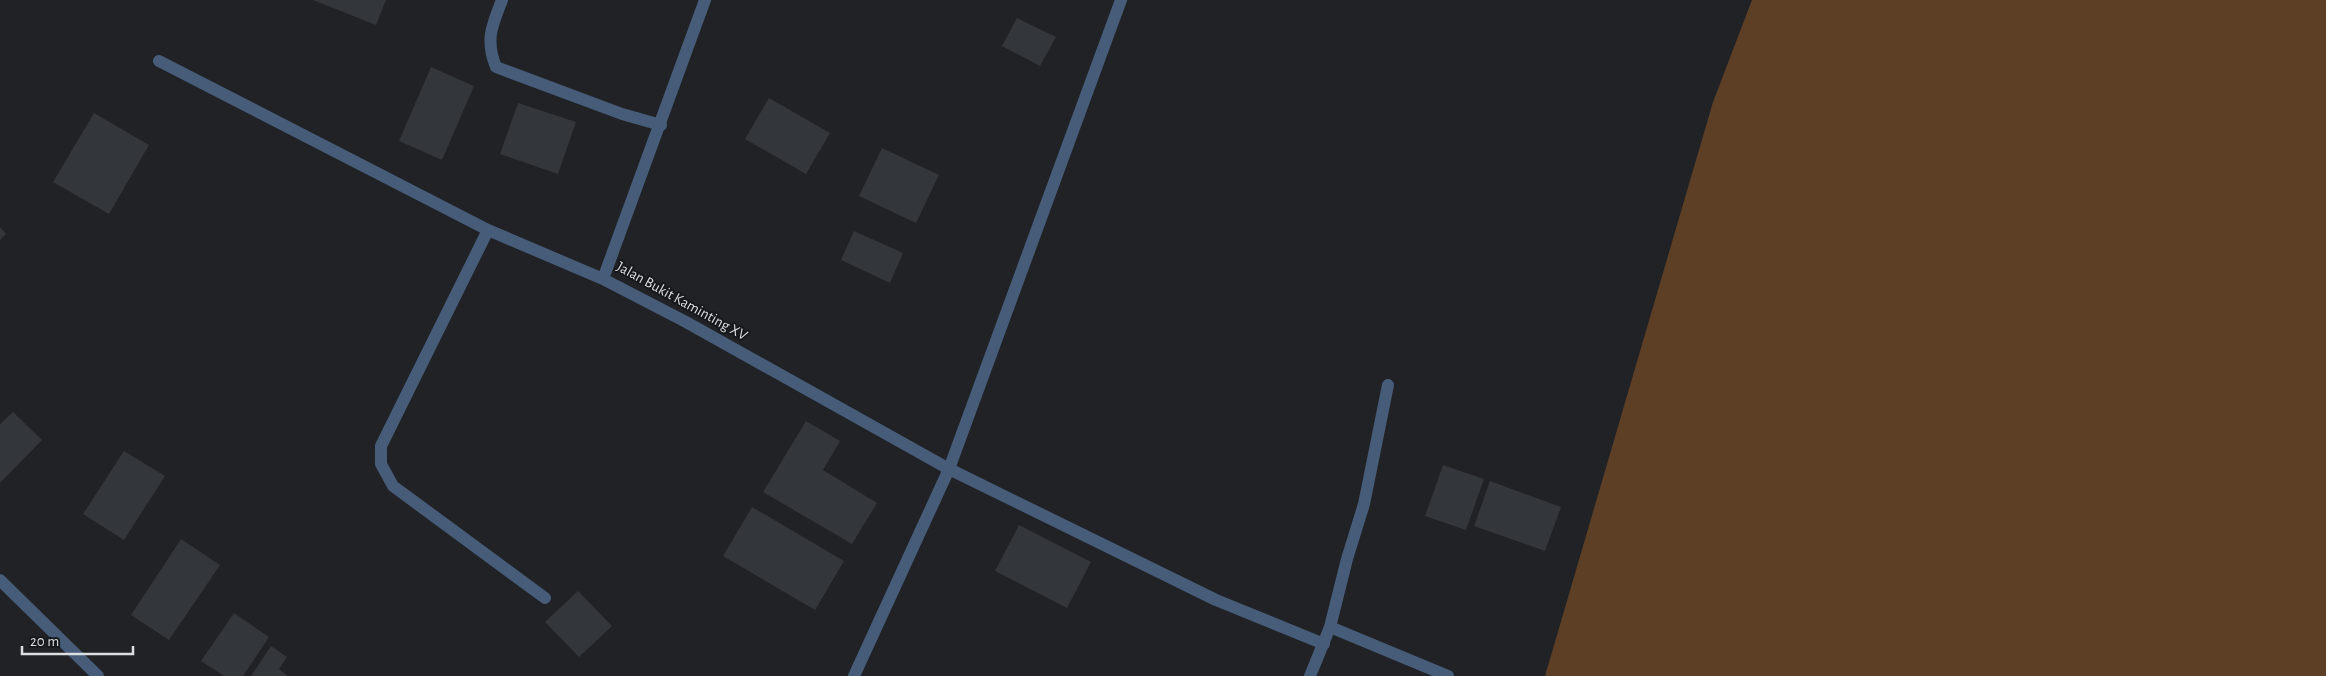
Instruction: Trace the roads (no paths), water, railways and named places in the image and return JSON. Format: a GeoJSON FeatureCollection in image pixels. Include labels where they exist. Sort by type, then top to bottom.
{"type":"FeatureCollection","features":[{"type":"Feature","properties":{"kind":"street"},"geometry":{"type":"LineString","coordinates":[[502,0],[490,32],[490,52],[496,67],[622,114],[661,125]]}},
{"type":"Feature","properties":{"kind":"street","name":"Jalan Bukit Kaminting XV"},"geometry":{"type":"LineString","coordinates":[[705,0],[661,125],[603,279],[686,322],[949,469],[1216,600],[1324,644]]}},
{"type":"Feature","properties":{"kind":"street"},"geometry":{"type":"LineString","coordinates":[[854,676],[949,469],[1121,0]]}},
{"type":"Feature","properties":{"kind":"street"},"geometry":{"type":"LineString","coordinates":[[159,60],[488,230],[603,279]]}},
{"type":"Feature","properties":{"kind":"street"},"geometry":{"type":"LineString","coordinates":[[488,230],[381,446],[381,464],[393,486],[545,598]]}},
{"type":"Feature","properties":{"kind":"street"},"geometry":{"type":"LineString","coordinates":[[1310,676],[1330,627],[1347,559],[1364,504],[1388,386]]}},
{"type":"Feature","properties":{"kind":"street"},"geometry":{"type":"LineString","coordinates":[[0,580],[98,676]]}},
{"type":"Feature","properties":{"kind":"street"},"geometry":{"type":"LineString","coordinates":[[1330,627],[1448,676]]}}]}
